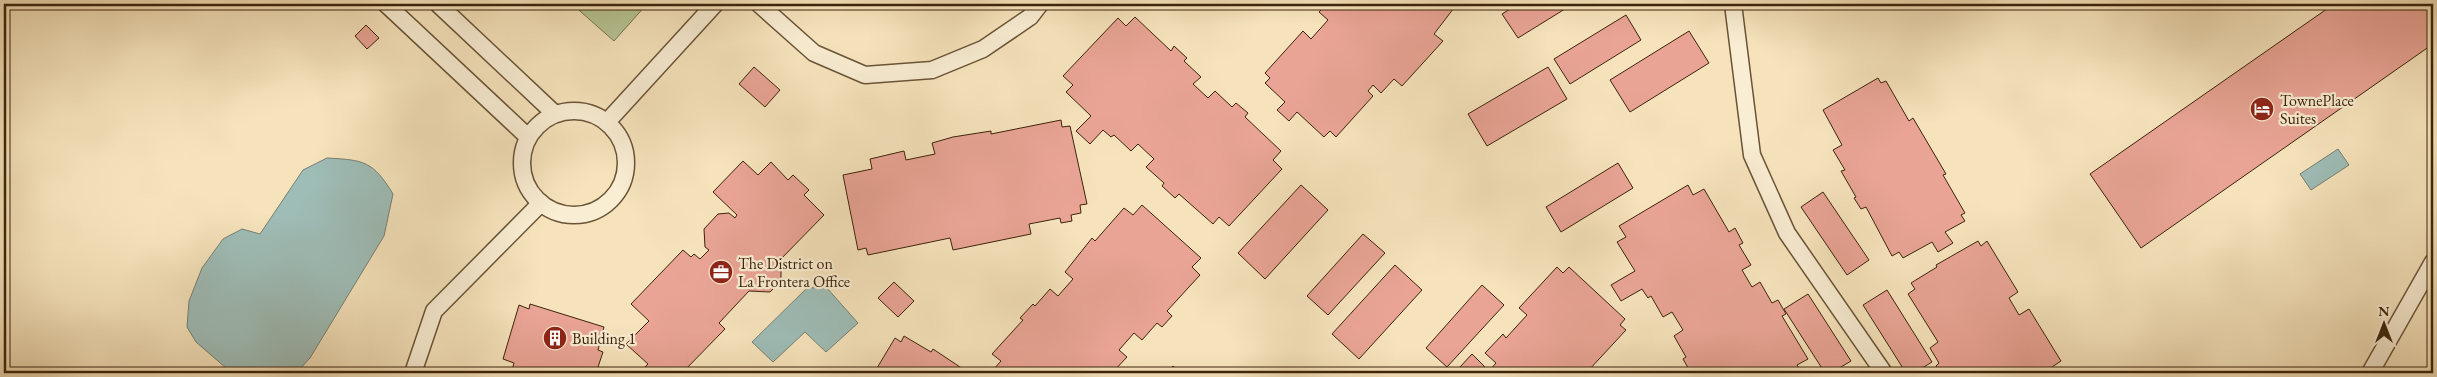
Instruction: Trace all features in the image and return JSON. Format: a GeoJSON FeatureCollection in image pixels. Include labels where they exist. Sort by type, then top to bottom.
{"type":"FeatureCollection","features":[{"type":"Feature","properties":{"kind":"lane"},"geometry":{"type":"LineString","coordinates":[[386,4],[528,137]]}},
{"type":"Feature","properties":{"kind":"lane"},"geometry":{"type":"LineString","coordinates":[[438,4],[556,114]]}},
{"type":"Feature","properties":{"kind":"lane"},"geometry":{"type":"LineString","coordinates":[[607,122],[715,4]]}},
{"type":"Feature","properties":{"kind":"lane"},"geometry":{"type":"LineString","coordinates":[[759,4],[814,53],[865,75],[932,70],[983,49],[1030,17],[1040,4]]}},
{"type":"Feature","properties":{"kind":"lane"},"geometry":{"type":"LineString","coordinates":[[1733,4],[1752,155],[1787,233],[1884,373]]}},
{"type":"Feature","properties":{"kind":"lane"},"geometry":{"type":"LineString","coordinates":[[573,111],[591,113],[607,122],[619,136],[626,153],[626,171],[620,188],[608,202],[593,211],[575,214],[557,212],[541,203],[529,189],[523,172],[523,155],[528,137],[540,124],[556,114],[573,111]]}},
{"type":"Feature","properties":{"kind":"lane"},"geometry":{"type":"LineString","coordinates":[[413,373],[434,311],[541,203]]}},
{"type":"Feature","properties":{"kind":"lane"},"geometry":{"type":"LineString","coordinates":[[2370,373],[2433,262]]}},
{"type":"Feature","properties":{"kind":"green space"},"geometry":{"type":"Polygon","coordinates":[[[572,4],[647,4],[614,41],[572,4]]]}},
{"type":"Feature","properties":{"kind":"water"},"geometry":{"type":"Polygon","coordinates":[[[2338,149],[2349,165],[2311,190],[2300,174],[2338,149]]]}},
{"type":"Feature","properties":{"kind":"water"},"geometry":{"type":"Polygon","coordinates":[[[327,158],[350,160],[366,164],[386,183],[393,194],[384,236],[310,358],[296,373],[238,373],[226,368],[196,342],[187,327],[189,301],[202,268],[223,239],[242,229],[260,234],[303,170],[327,158]]]}},
{"type":"Feature","properties":{"kind":"water"},"geometry":{"type":"Polygon","coordinates":[[[826,287],[858,323],[826,352],[805,332],[773,362],[752,342],[807,288],[826,287]]]}},
{"type":"Feature","properties":{"kind":"building"},"geometry":{"type":"Polygon","coordinates":[[[1327,4],[1457,4],[1434,34],[1443,41],[1402,86],[1394,79],[1381,93],[1373,85],[1368,91],[1373,96],[1336,137],[1330,131],[1324,137],[1297,112],[1289,121],[1277,110],[1285,102],[1265,83],[1270,78],[1265,73],[1303,31],[1311,39],[1328,20],[1319,12],[1327,4]]]}},
{"type":"Feature","properties":{"kind":"building"},"geometry":{"type":"Polygon","coordinates":[[[1518,4],[1573,4],[1518,38],[1502,14],[1518,4]]]}},
{"type":"Feature","properties":{"kind":"building","name":"TownePlace Suites"},"geometry":{"type":"Polygon","coordinates":[[[2334,4],[2433,4],[2433,44],[2141,248],[2090,174],[2334,4]]]}},
{"type":"Feature","properties":{"kind":"building"},"geometry":{"type":"Polygon","coordinates":[[[1626,15],[1641,40],[1570,84],[1554,59],[1626,15]]]}},
{"type":"Feature","properties":{"kind":"building"},"geometry":{"type":"Polygon","coordinates":[[[1135,17],[1171,51],[1174,46],[1187,58],[1184,61],[1201,77],[1193,84],[1208,98],[1215,91],[1232,107],[1236,103],[1248,113],[1245,117],[1281,151],[1273,160],[1282,169],[1229,226],[1219,217],[1213,224],[1179,194],[1175,198],[1162,186],[1164,183],[1146,167],[1154,159],[1138,144],[1131,151],[1114,135],[1111,137],[1103,130],[1090,144],[1076,131],[1091,116],[1066,92],[1073,85],[1063,76],[1118,18],[1126,26],[1135,17]]]}},
{"type":"Feature","properties":{"kind":"building"},"geometry":{"type":"Polygon","coordinates":[[[366,25],[379,38],[367,49],[355,36],[366,25]]]}},
{"type":"Feature","properties":{"kind":"building"},"geometry":{"type":"Polygon","coordinates":[[[1689,31],[1709,63],[1630,112],[1610,80],[1689,31]]]}},
{"type":"Feature","properties":{"kind":"building"},"geometry":{"type":"Polygon","coordinates":[[[754,67],[780,90],[765,107],[739,84],[754,67]]]}},
{"type":"Feature","properties":{"kind":"building"},"geometry":{"type":"Polygon","coordinates":[[[1548,67],[1567,99],[1487,146],[1468,114],[1548,67]]]}},
{"type":"Feature","properties":{"kind":"building"},"geometry":{"type":"Polygon","coordinates":[[[1878,78],[1881,83],[1886,81],[1909,121],[1913,118],[1946,174],[1943,175],[1965,213],[1961,215],[1965,221],[1945,232],[1953,243],[1938,252],[1932,242],[1903,258],[1899,252],[1892,256],[1866,207],[1861,209],[1854,198],[1856,197],[1841,171],[1845,170],[1833,150],[1842,145],[1823,110],[1878,78]]]}},
{"type":"Feature","properties":{"kind":"building"},"geometry":{"type":"Polygon","coordinates":[[[1061,120],[1062,127],[1070,126],[1087,204],[1080,205],[1081,213],[1071,215],[1072,221],[1061,223],[1060,218],[1029,224],[1031,234],[953,250],[950,238],[868,255],[866,248],[858,250],[843,175],[872,169],[870,159],[904,151],[906,160],[935,154],[932,143],[953,137],[991,131],[991,134],[1061,120]]]}},
{"type":"Feature","properties":{"kind":"building","name":"The District on La Frontera Office"},"geometry":{"type":"Polygon","coordinates":[[[743,161],[758,175],[771,162],[788,180],[793,175],[809,190],[804,195],[824,215],[779,261],[781,263],[781,281],[770,292],[749,291],[719,323],[725,329],[682,373],[647,373],[643,369],[648,364],[626,344],[649,321],[631,304],[683,250],[691,257],[694,254],[700,259],[709,250],[705,247],[704,229],[718,214],[729,213],[735,218],[737,215],[713,192],[743,161]]]}},
{"type":"Feature","properties":{"kind":"building"},"geometry":{"type":"Polygon","coordinates":[[[1618,163],[1633,188],[1561,232],[1546,207],[1618,163]]]}},
{"type":"Feature","properties":{"kind":"building"},"geometry":{"type":"Polygon","coordinates":[[[1301,185],[1328,210],[1265,279],[1238,253],[1301,185]]]}},
{"type":"Feature","properties":{"kind":"building"},"geometry":{"type":"Polygon","coordinates":[[[1688,185],[1693,195],[1704,189],[1729,232],[1735,228],[1743,243],[1739,245],[1751,265],[1742,270],[1752,287],[1760,282],[1772,303],[1778,300],[1786,314],[1782,316],[1808,359],[1797,365],[1802,373],[1699,373],[1698,371],[1691,373],[1683,359],[1686,357],[1674,336],[1683,330],[1672,312],[1663,317],[1651,296],[1648,298],[1642,289],[1621,301],[1611,285],[1635,271],[1617,242],[1626,237],[1619,226],[1688,185]]]}},
{"type":"Feature","properties":{"kind":"building"},"geometry":{"type":"Polygon","coordinates":[[[1823,192],[1869,260],[1847,275],[1801,207],[1823,192]]]}},
{"type":"Feature","properties":{"kind":"building"},"geometry":{"type":"Polygon","coordinates":[[[1142,205],[1201,258],[1192,267],[1200,275],[1167,311],[1172,316],[1162,327],[1157,323],[1142,340],[1134,333],[1119,350],[1127,357],[1112,373],[997,373],[993,370],[1001,361],[992,354],[1023,320],[1020,318],[1033,304],[1035,306],[1050,289],[1058,296],[1073,279],[1065,272],[1092,238],[1095,241],[1124,208],[1133,215],[1142,205]]]}},
{"type":"Feature","properties":{"kind":"building"},"geometry":{"type":"Polygon","coordinates":[[[1363,234],[1385,253],[1328,315],[1307,296],[1363,234]]]}},
{"type":"Feature","properties":{"kind":"building"},"geometry":{"type":"Polygon","coordinates":[[[1978,241],[1981,246],[1987,241],[2018,292],[2009,298],[2019,315],[2029,309],[2061,361],[2052,367],[2056,373],[1940,373],[1936,366],[1939,363],[1930,348],[1938,342],[1908,294],[1915,289],[1911,283],[1937,267],[1936,265],[1978,241]]]}},
{"type":"Feature","properties":{"kind":"building"},"geometry":{"type":"Polygon","coordinates":[[[1395,265],[1422,290],[1359,359],[1332,334],[1395,265]]]}},
{"type":"Feature","properties":{"kind":"building"},"geometry":{"type":"Polygon","coordinates":[[[1557,267],[1563,273],[1569,267],[1625,319],[1620,325],[1626,330],[1588,371],[1589,373],[1466,373],[1460,367],[1472,354],[1489,371],[1496,363],[1485,353],[1503,334],[1506,338],[1527,315],[1519,308],[1557,267]]]}},
{"type":"Feature","properties":{"kind":"building"},"geometry":{"type":"Polygon","coordinates":[[[894,282],[914,301],[898,317],[878,298],[894,282]]]}},
{"type":"Feature","properties":{"kind":"building"},"geometry":{"type":"Polygon","coordinates":[[[1482,285],[1504,305],[1447,367],[1426,348],[1482,285]]]}},
{"type":"Feature","properties":{"kind":"building"},"geometry":{"type":"Polygon","coordinates":[[[1887,290],[1932,362],[1914,373],[1906,373],[1863,305],[1887,290]]]}},
{"type":"Feature","properties":{"kind":"building"},"geometry":{"type":"Polygon","coordinates":[[[1808,294],[1851,361],[1831,373],[1825,373],[1784,309],[1808,294]]]}},
{"type":"Feature","properties":{"kind":"building","name":"Building 1"},"geometry":{"type":"Polygon","coordinates":[[[530,304],[604,327],[598,350],[603,352],[596,373],[511,373],[514,363],[503,359],[519,305],[529,309],[530,304]]]}},
{"type":"Feature","properties":{"kind":"building"},"geometry":{"type":"Polygon","coordinates":[[[904,336],[931,352],[933,349],[969,373],[874,373],[895,338],[901,342],[904,336]]]}},
{"type":"Feature","properties":{"kind":"building"},"geometry":{"type":"Polygon","coordinates":[[[1173,366],[1181,373],[1166,373],[1173,366]]]}},
{"type":"Feature","properties":{"kind":"place","name":"TownePlace Suites"},"geometry":{"type":"Point","coordinates":[2262,109]}},
{"type":"Feature","properties":{"kind":"place","name":"The District on La Frontera Office"},"geometry":{"type":"Point","coordinates":[721,272]}},
{"type":"Feature","properties":{"kind":"place","name":"Building 1"},"geometry":{"type":"Point","coordinates":[555,338]}}]}
